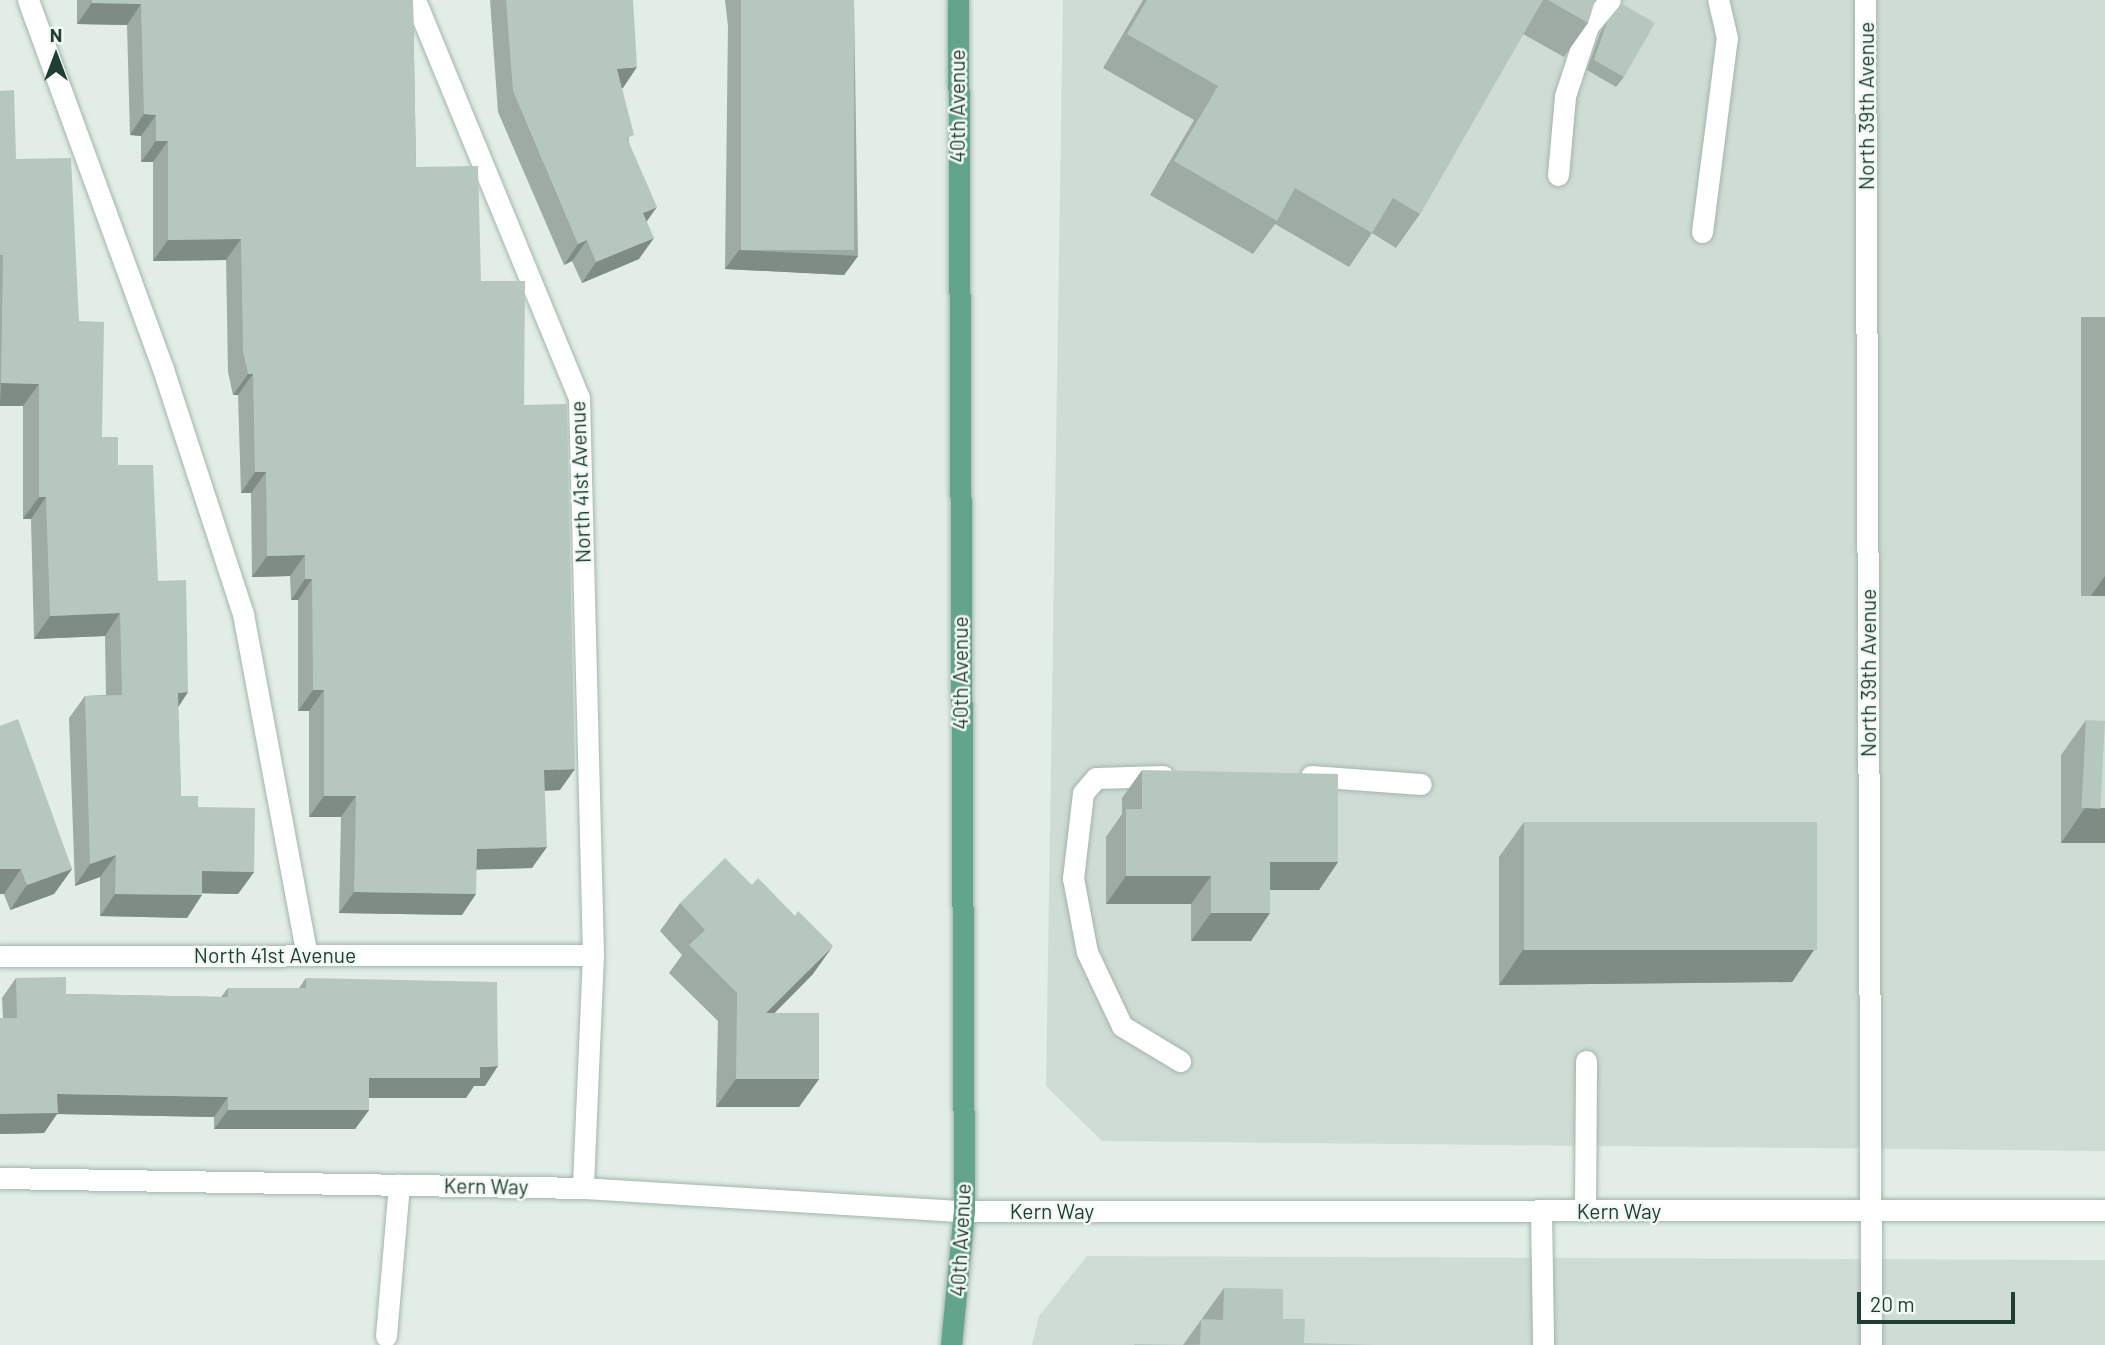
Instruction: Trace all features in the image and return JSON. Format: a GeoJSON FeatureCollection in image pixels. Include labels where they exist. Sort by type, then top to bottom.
{"type":"FeatureCollection","features":[{"type":"Feature","properties":{"kind":"main road","name":"40th Avenue"},"geometry":{"type":"LineString","coordinates":[[951,1345],[964,1211],[958,0]]}},
{"type":"Feature","properties":{"kind":"street"},"geometry":{"type":"LineString","coordinates":[[28,0],[163,369],[243,614],[307,955]]}},
{"type":"Feature","properties":{"kind":"street","name":"North 41st Avenue"},"geometry":{"type":"LineString","coordinates":[[415,0],[579,397],[593,955],[583,1188]]}},
{"type":"Feature","properties":{"kind":"street"},"geometry":{"type":"LineString","coordinates":[[1558,175],[1565,96],[1588,26],[1610,0]]}},
{"type":"Feature","properties":{"kind":"street"},"geometry":{"type":"LineString","coordinates":[[1702,232],[1727,38],[1718,0]]}},
{"type":"Feature","properties":{"kind":"street","name":"North 39th Avenue"},"geometry":{"type":"LineString","coordinates":[[1865,0],[1871,1345]]}},
{"type":"Feature","properties":{"kind":"street"},"geometry":{"type":"LineString","coordinates":[[1180,776],[1096,778],[1083,793],[1073,878],[1087,952],[1122,1026],[1180,1061]]}},
{"type":"Feature","properties":{"kind":"street"},"geometry":{"type":"LineString","coordinates":[[1285,776],[1421,784]]}},
{"type":"Feature","properties":{"kind":"street","name":"North 41st Avenue"},"geometry":{"type":"LineString","coordinates":[[0,956],[593,955]]}},
{"type":"Feature","properties":{"kind":"street"},"geometry":{"type":"LineString","coordinates":[[1585,1211],[1586,1061]]}},
{"type":"Feature","properties":{"kind":"street","name":"Kern Way"},"geometry":{"type":"LineString","coordinates":[[0,1178],[583,1188],[964,1211],[2105,1210]]}},
{"type":"Feature","properties":{"kind":"street"},"geometry":{"type":"LineString","coordinates":[[386,1336],[399,1185]]}},
{"type":"Feature","properties":{"kind":"street"},"geometry":{"type":"LineString","coordinates":[[1541,1211],[1543,1345]]}},
{"type":"Feature","properties":{"kind":"shaded area"},"geometry":{"type":"Polygon","coordinates":[[[1063,0],[2105,0],[2105,1151],[1102,1141],[1046,1086],[1063,0]]]}},
{"type":"Feature","properties":{"kind":"shaded area"},"geometry":{"type":"Polygon","coordinates":[[[1087,1256],[2105,1260],[2105,1345],[1032,1345],[1039,1316],[1087,1256]]]}},
{"type":"Feature","properties":{"kind":"building"},"geometry":{"type":"Polygon","coordinates":[[[92,0],[413,0],[416,167],[478,166],[481,281],[525,281],[524,405],[567,404],[575,769],[544,770],[547,847],[477,849],[476,894],[354,892],[356,796],[324,796],[324,690],[313,690],[312,579],[305,579],[305,555],[267,556],[266,472],[255,472],[253,374],[248,374],[243,351],[241,239],[168,240],[168,141],[156,141],[156,115],[144,114],[141,4],[92,3],[92,0]]]}},
{"type":"Feature","properties":{"kind":"building"},"geometry":{"type":"Polygon","coordinates":[[[506,0],[633,0],[637,67],[617,69],[634,135],[627,138],[657,207],[643,213],[654,238],[596,262],[587,240],[578,244],[513,91],[506,0]]]}},
{"type":"Feature","properties":{"kind":"building"},"geometry":{"type":"Polygon","coordinates":[[[741,0],[854,0],[854,250],[741,250],[741,0]]]}},
{"type":"Feature","properties":{"kind":"building"},"geometry":{"type":"Polygon","coordinates":[[[1147,0],[1543,0],[1420,214],[1393,198],[1372,233],[1295,188],[1277,221],[1174,161],[1218,86],[1127,34],[1147,0]]]}},
{"type":"Feature","properties":{"kind":"building"},"geometry":{"type":"Polygon","coordinates":[[[1548,0],[1595,0],[1588,23],[1548,0]]]}},
{"type":"Feature","properties":{"kind":"building"},"geometry":{"type":"Polygon","coordinates":[[[1622,4],[1655,23],[1624,77],[1594,60],[1607,22],[1622,4]]]}},
{"type":"Feature","properties":{"kind":"building"},"geometry":{"type":"Polygon","coordinates":[[[14,90],[16,159],[71,158],[79,321],[104,322],[102,437],[118,437],[118,465],[153,465],[158,581],[186,580],[188,692],[178,693],[181,796],[198,796],[198,807],[255,808],[254,872],[202,871],[202,895],[115,894],[116,855],[90,864],[85,696],[122,695],[120,613],[50,616],[46,497],[39,497],[39,384],[1,383],[3,255],[0,255],[0,91],[14,90]]]}},
{"type":"Feature","properties":{"kind":"building"},"geometry":{"type":"Polygon","coordinates":[[[18,719],[72,869],[27,885],[21,869],[0,869],[0,726],[18,719]]]}},
{"type":"Feature","properties":{"kind":"building"},"geometry":{"type":"Polygon","coordinates":[[[2086,720],[2105,721],[2100,809],[2081,808],[2086,720]]]}},
{"type":"Feature","properties":{"kind":"building"},"geometry":{"type":"Polygon","coordinates":[[[1142,770],[1338,774],[1338,862],[1270,862],[1270,913],[1211,913],[1211,876],[1126,876],[1126,809],[1142,809],[1142,770]]]}},
{"type":"Feature","properties":{"kind":"building"},"geometry":{"type":"Polygon","coordinates":[[[1524,822],[1817,822],[1817,950],[1524,950],[1524,822]]]}},
{"type":"Feature","properties":{"kind":"building"},"geometry":{"type":"Polygon","coordinates":[[[725,858],[752,885],[758,878],[795,916],[798,911],[833,946],[766,1013],[819,1013],[819,1079],[736,1079],[737,993],[689,945],[705,930],[680,903],[725,858]]]}},
{"type":"Feature","properties":{"kind":"building"},"geometry":{"type":"Polygon","coordinates":[[[66,977],[66,994],[228,997],[228,988],[306,988],[306,978],[497,982],[498,1066],[480,1067],[480,1078],[369,1078],[369,1110],[228,1110],[228,1097],[57,1094],[58,1113],[0,1114],[0,1018],[17,1018],[16,978],[66,977]]]}},
{"type":"Feature","properties":{"kind":"building"},"geometry":{"type":"Polygon","coordinates":[[[1224,1288],[1283,1289],[1283,1319],[1305,1319],[1304,1343],[1374,1345],[1200,1345],[1201,1319],[1223,1320],[1224,1288]]]}}]}
